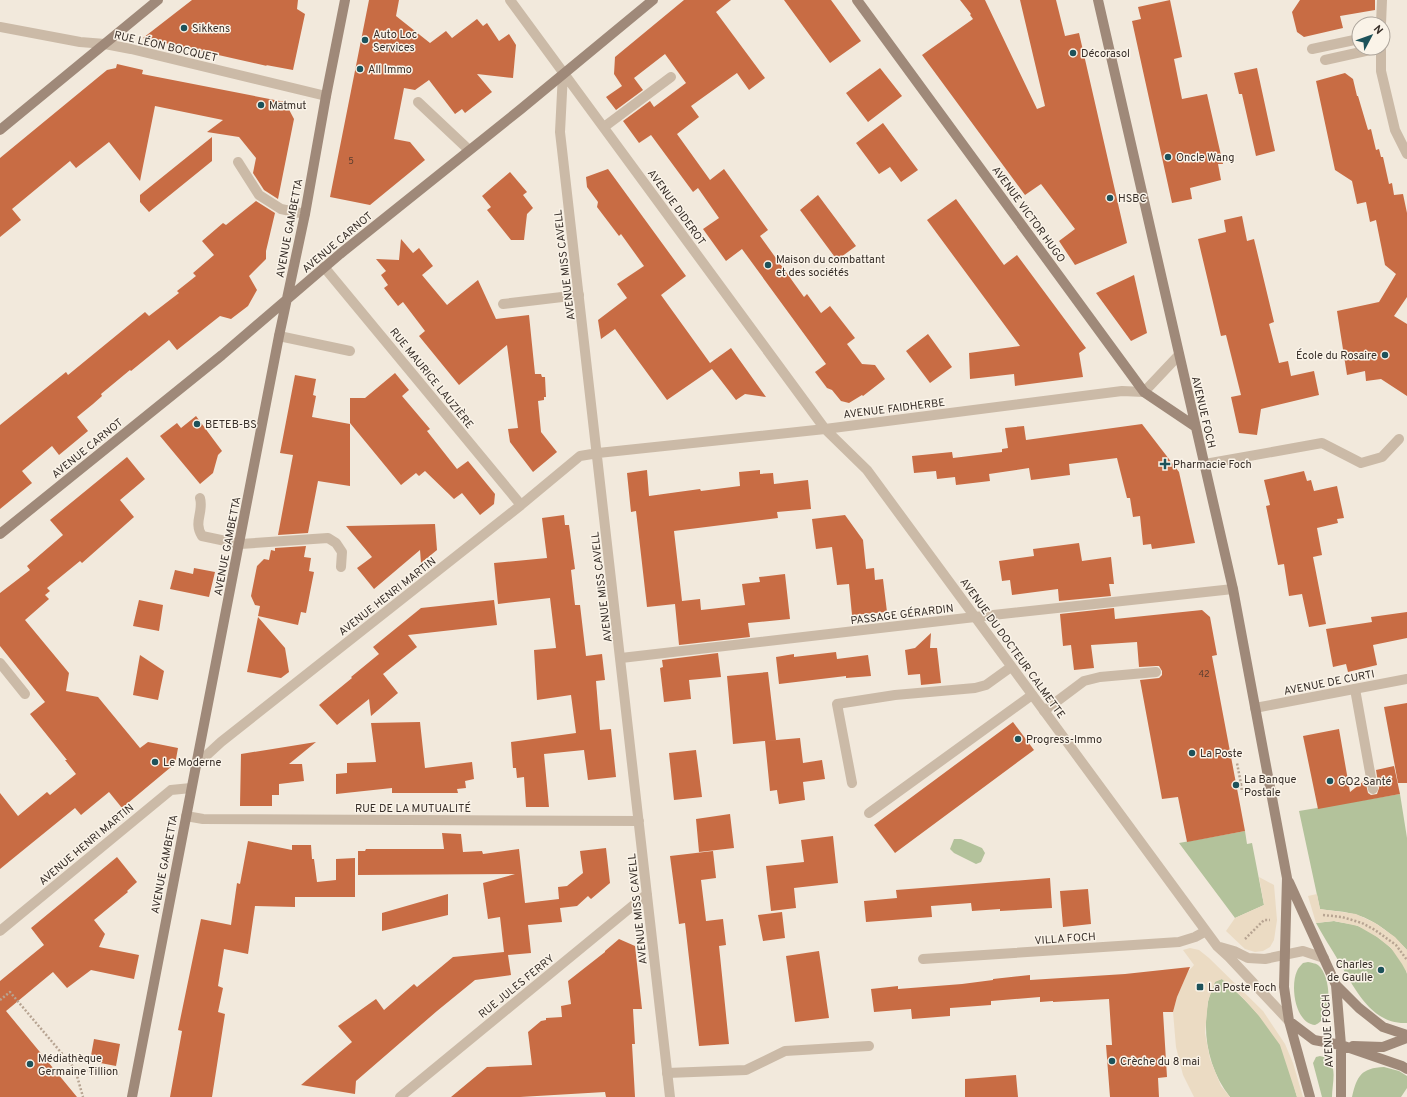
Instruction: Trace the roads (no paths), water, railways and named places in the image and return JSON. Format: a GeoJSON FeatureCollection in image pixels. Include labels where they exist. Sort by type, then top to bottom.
{"type":"FeatureCollection","features":[{"type":"Feature","properties":{"kind":"street"},"geometry":{"type":"LineString","coordinates":[[0,130],[158,0]]}},
{"type":"Feature","properties":{"kind":"street","name":"AVENUE GAMBETTA"},"geometry":{"type":"LineString","coordinates":[[132,1097],[195,766],[305,214],[345,0]]}},
{"type":"Feature","properties":{"kind":"street","name":"AVENUE DIDEROT"},"geometry":{"type":"LineString","coordinates":[[510,0],[825,429]]}},
{"type":"Feature","properties":{"kind":"street","name":"AVENUE CARNOT"},"geometry":{"type":"LineString","coordinates":[[0,534],[222,355],[324,267],[653,0]]}},
{"type":"Feature","properties":{"kind":"street","name":"AVENUE VICTOR HUGO"},"geometry":{"type":"LineString","coordinates":[[857,0],[1144,392],[1196,427]]}},
{"type":"Feature","properties":{"kind":"street","name":"AVENUE FOCH"},"geometry":{"type":"LineString","coordinates":[[1098,0],[1233,589],[1287,878],[1284,988],[1289,1021],[1310,1097]]}},
{"type":"Feature","properties":{"kind":"street"},"geometry":{"type":"LineString","coordinates":[[1381,16],[1382,0]]}},
{"type":"Feature","properties":{"kind":"street","name":"RUE LÉON BOCQUET"},"geometry":{"type":"LineString","coordinates":[[0,27],[80,42],[105,44],[131,49],[326,96]]}},
{"type":"Feature","properties":{"kind":"street"},"geometry":{"type":"LineString","coordinates":[[1312,49],[1351,41]]}},
{"type":"Feature","properties":{"kind":"street"},"geometry":{"type":"LineString","coordinates":[[1325,60],[1351,54]]}},
{"type":"Feature","properties":{"kind":"street"},"geometry":{"type":"LineString","coordinates":[[1380,56],[1381,71],[1395,130],[1407,154]]}},
{"type":"Feature","properties":{"kind":"street","name":"AVENUE MISS CAVELL"},"geometry":{"type":"LineString","coordinates":[[563,74],[560,132],[640,821],[670,1097]]}},
{"type":"Feature","properties":{"kind":"street"},"geometry":{"type":"LineString","coordinates":[[604,127],[671,77]]}},
{"type":"Feature","properties":{"kind":"street"},"geometry":{"type":"LineString","coordinates":[[418,102],[469,150]]}},
{"type":"Feature","properties":{"kind":"street"},"geometry":{"type":"LineString","coordinates":[[238,162],[259,195],[281,209],[305,214]]}},
{"type":"Feature","properties":{"kind":"street","name":"RUE MAURICE LAUZIÈRE"},"geometry":{"type":"LineString","coordinates":[[324,267],[521,505]]}},
{"type":"Feature","properties":{"kind":"street"},"geometry":{"type":"LineString","coordinates":[[503,304],[579,295]]}},
{"type":"Feature","properties":{"kind":"street"},"geometry":{"type":"LineString","coordinates":[[280,336],[350,351]]}},
{"type":"Feature","properties":{"kind":"street"},"geometry":{"type":"LineString","coordinates":[[1144,392],[1179,355]]}},
{"type":"Feature","properties":{"kind":"street","name":"AVENUE FAIDHERBE"},"geometry":{"type":"LineString","coordinates":[[598,453],[825,429],[1114,392],[1144,392]]}},
{"type":"Feature","properties":{"kind":"street","name":"AVENUE DU DOCTEUR CALMETTE"},"geometry":{"type":"LineString","coordinates":[[825,429],[867,470],[1217,946],[1289,1021]]}},
{"type":"Feature","properties":{"kind":"street"},"geometry":{"type":"LineString","coordinates":[[1205,464],[1322,443],[1361,463],[1382,457],[1399,439]]}},
{"type":"Feature","properties":{"kind":"street","name":"AVENUE HENRI MARTIN"},"geometry":{"type":"LineString","coordinates":[[195,766],[221,742],[521,505],[580,456],[598,453]]}},
{"type":"Feature","properties":{"kind":"street"},"geometry":{"type":"LineString","coordinates":[[200,498],[202,506],[198,529],[202,536],[240,544],[328,538],[336,544],[342,552],[341,567]]}},
{"type":"Feature","properties":{"kind":"street","name":"PASSAGE GÉRARDIN"},"geometry":{"type":"LineString","coordinates":[[621,658],[1233,589]]}},
{"type":"Feature","properties":{"kind":"street"},"geometry":{"type":"LineString","coordinates":[[0,663],[25,694]]}},
{"type":"Feature","properties":{"kind":"street"},"geometry":{"type":"LineString","coordinates":[[852,783],[837,704],[895,695],[975,688],[986,685],[1011,667]]}},
{"type":"Feature","properties":{"kind":"street"},"geometry":{"type":"LineString","coordinates":[[1044,711],[1084,681],[1100,677],[1156,672]]}},
{"type":"Feature","properties":{"kind":"street","name":"AVENUE DE CURTI"},"geometry":{"type":"LineString","coordinates":[[1255,708],[1407,680]]}},
{"type":"Feature","properties":{"kind":"street"},"geometry":{"type":"LineString","coordinates":[[1355,689],[1373,789]]}},
{"type":"Feature","properties":{"kind":"street"},"geometry":{"type":"LineString","coordinates":[[868,813],[1032,695]]}},
{"type":"Feature","properties":{"kind":"street","name":"AVENUE HENRI MARTIN"},"geometry":{"type":"LineString","coordinates":[[0,931],[171,790],[192,788]]}},
{"type":"Feature","properties":{"kind":"street","name":"RUE DE LA MUTUALITÉ"},"geometry":{"type":"LineString","coordinates":[[186,816],[211,819],[640,821]]}},
{"type":"Feature","properties":{"kind":"street","name":"AVENUE FOCH"},"geometry":{"type":"LineString","coordinates":[[1287,878],[1336,985],[1341,1045],[1341,1097]]}},
{"type":"Feature","properties":{"kind":"street","name":"RUE JULES FERRY"},"geometry":{"type":"LineString","coordinates":[[400,1097],[648,894]]}},
{"type":"Feature","properties":{"kind":"street","name":"VILLA FOCH"},"geometry":{"type":"LineString","coordinates":[[923,959],[1179,942],[1195,937],[1206,931]]}},
{"type":"Feature","properties":{"kind":"street"},"geometry":{"type":"LineString","coordinates":[[1217,946],[1234,951],[1248,958],[1265,959],[1303,951],[1324,958]]}},
{"type":"Feature","properties":{"kind":"street"},"geometry":{"type":"LineString","coordinates":[[1336,985],[1359,1008],[1383,1027],[1407,1037]]}},
{"type":"Feature","properties":{"kind":"street"},"geometry":{"type":"LineString","coordinates":[[1289,1021],[1314,1040],[1341,1045],[1383,1047],[1407,1037]]}},
{"type":"Feature","properties":{"kind":"street"},"geometry":{"type":"LineString","coordinates":[[1341,1045],[1407,1069]]}},
{"type":"Feature","properties":{"kind":"street"},"geometry":{"type":"LineString","coordinates":[[667,1073],[746,1070],[785,1050],[868,1046]]}},
{"type":"Feature","properties":{"kind":"place","name":"Sikkens"},"geometry":{"type":"Point","coordinates":[184,28]}},
{"type":"Feature","properties":{"kind":"place","name":"Auto Loc Services"},"geometry":{"type":"Point","coordinates":[365,40]}},
{"type":"Feature","properties":{"kind":"place","name":"Décorasol"},"geometry":{"type":"Point","coordinates":[1073,53]}},
{"type":"Feature","properties":{"kind":"place","name":"All Immo"},"geometry":{"type":"Point","coordinates":[360,69]}},
{"type":"Feature","properties":{"kind":"place","name":"Matmut"},"geometry":{"type":"Point","coordinates":[261,105]}},
{"type":"Feature","properties":{"kind":"place","name":"Oncle Wang"},"geometry":{"type":"Point","coordinates":[1168,157]}},
{"type":"Feature","properties":{"kind":"place","name":"HSBC"},"geometry":{"type":"Point","coordinates":[1110,198]}},
{"type":"Feature","properties":{"kind":"place","name":"Maison du combattant et des sociétés"},"geometry":{"type":"Point","coordinates":[768,265]}},
{"type":"Feature","properties":{"kind":"place","name":"École du Rosaire"},"geometry":{"type":"Point","coordinates":[1385,355]}},
{"type":"Feature","properties":{"kind":"place","name":"BETEB-BS"},"geometry":{"type":"Point","coordinates":[197,424]}},
{"type":"Feature","properties":{"kind":"place","name":"Pharmacie Foch"},"geometry":{"type":"Point","coordinates":[1165,464]}},
{"type":"Feature","properties":{"kind":"place","name":"Progress-Immo"},"geometry":{"type":"Point","coordinates":[1018,739]}},
{"type":"Feature","properties":{"kind":"place","name":"La Poste"},"geometry":{"type":"Point","coordinates":[1192,753]}},
{"type":"Feature","properties":{"kind":"place","name":"Le Moderne"},"geometry":{"type":"Point","coordinates":[155,762]}},
{"type":"Feature","properties":{"kind":"place","name":"GO2 Santé"},"geometry":{"type":"Point","coordinates":[1330,781]}},
{"type":"Feature","properties":{"kind":"place","name":"La Banque Postale"},"geometry":{"type":"Point","coordinates":[1236,785]}},
{"type":"Feature","properties":{"kind":"place","name":"Charles de Gaulle"},"geometry":{"type":"Point","coordinates":[1381,970]}},
{"type":"Feature","properties":{"kind":"place","name":"La Poste Foch"},"geometry":{"type":"Point","coordinates":[1200,987]}},
{"type":"Feature","properties":{"kind":"place","name":"Crèche du 8 mai"},"geometry":{"type":"Point","coordinates":[1112,1061]}},
{"type":"Feature","properties":{"kind":"place","name":"Médiathèque Germaine Tillion"},"geometry":{"type":"Point","coordinates":[30,1064]}}]}
